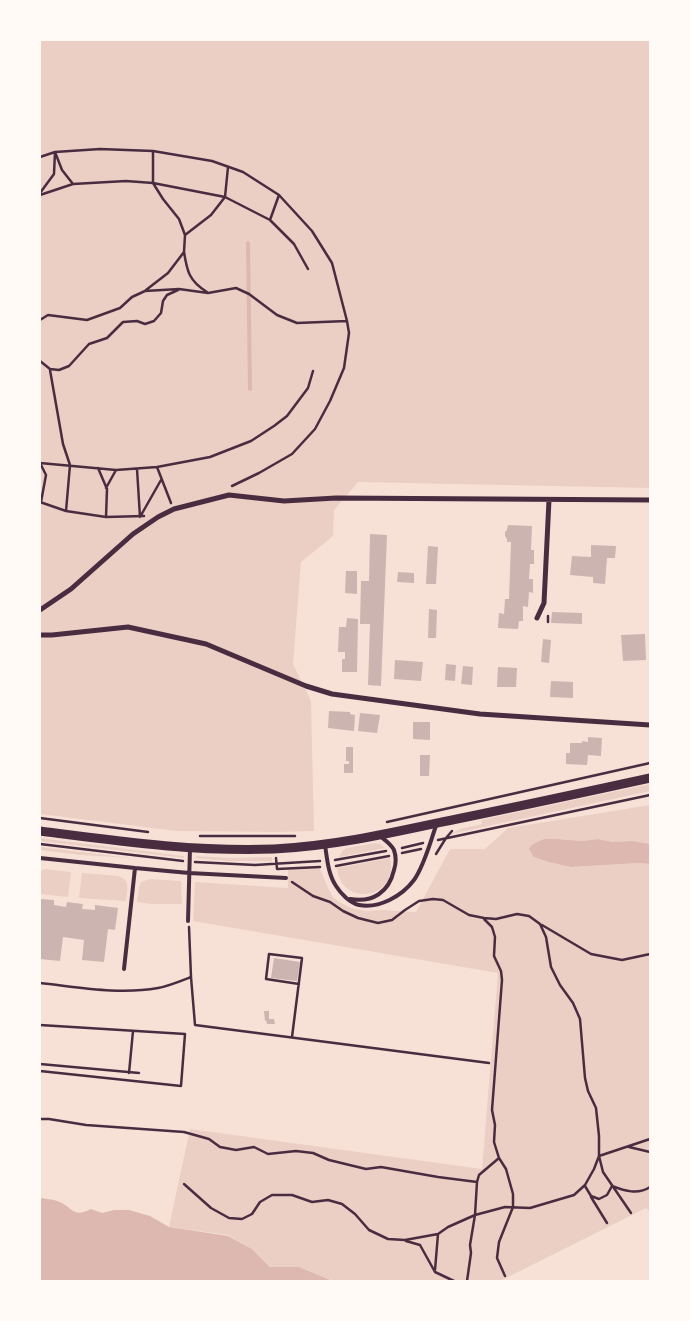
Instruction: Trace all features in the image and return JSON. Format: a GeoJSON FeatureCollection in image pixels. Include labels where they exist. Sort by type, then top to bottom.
{"type":"FeatureCollection","features":[{"type":"Feature","properties":{"kind":"street"},"geometry":{"type":"LineString","coordinates":[[40,610],[71,590],[133,534],[158,517],[174,509],[229,495],[284,501],[336,498],[650,500]]}},
{"type":"Feature","properties":{"kind":"street"},"geometry":{"type":"LineString","coordinates":[[537,618],[544,603],[549,500]]}},
{"type":"Feature","properties":{"kind":"street"},"geometry":{"type":"LineString","coordinates":[[40,635],[128,627],[206,644],[306,686],[332,694],[480,714],[650,725]]}},
{"type":"Feature","properties":{"kind":"street"},"geometry":{"type":"LineString","coordinates":[[40,831],[190,848],[232,850],[276,849],[380,836],[650,778]]}},
{"type":"Feature","properties":{"kind":"lane"},"geometry":{"type":"LineString","coordinates":[[324,844],[328,866],[335,885],[346,898],[359,905],[375,905],[389,900],[402,892],[414,881],[437,823]]}},
{"type":"Feature","properties":{"kind":"lane"},"geometry":{"type":"LineString","coordinates":[[346,898],[361,901],[374,897],[384,890],[391,880],[395,867],[395,855],[390,844],[380,836]]}},
{"type":"Feature","properties":{"kind":"lane"},"geometry":{"type":"LineString","coordinates":[[188,921],[190,848]]}},
{"type":"Feature","properties":{"kind":"lane"},"geometry":{"type":"LineString","coordinates":[[40,858],[189,873],[286,878]]}},
{"type":"Feature","properties":{"kind":"lane"},"geometry":{"type":"LineString","coordinates":[[124,969],[135,868]]}},
{"type":"Feature","properties":{"kind":"path"},"geometry":{"type":"LineString","coordinates":[[40,157],[55,152],[100,149],[153,151],[212,161],[243,172],[279,195],[312,231],[332,263],[349,333],[344,368],[330,401],[314,429],[292,454],[258,474],[226,489]]}},
{"type":"Feature","properties":{"kind":"path"},"geometry":{"type":"LineString","coordinates":[[153,151],[154,183],[163,199],[179,219],[185,235],[184,252],[187,271],[197,286],[208,293]]}},
{"type":"Feature","properties":{"kind":"path"},"geometry":{"type":"LineString","coordinates":[[55,152],[62,170],[73,184]]}},
{"type":"Feature","properties":{"kind":"path"},"geometry":{"type":"LineString","coordinates":[[40,194],[54,174],[55,152]]}},
{"type":"Feature","properties":{"kind":"path"},"geometry":{"type":"LineString","coordinates":[[185,235],[211,215],[225,197],[228,167]]}},
{"type":"Feature","properties":{"kind":"path"},"geometry":{"type":"LineString","coordinates":[[40,194],[73,184],[126,180],[154,183],[225,197],[270,220],[294,244],[308,269]]}},
{"type":"Feature","properties":{"kind":"path"},"geometry":{"type":"LineString","coordinates":[[270,220],[279,195]]}},
{"type":"Feature","properties":{"kind":"path"},"geometry":{"type":"LineString","coordinates":[[40,320],[48,315],[87,320],[120,308],[132,297],[145,291],[168,273],[184,252]]}},
{"type":"Feature","properties":{"kind":"path"},"geometry":{"type":"LineString","coordinates":[[145,291],[179,289],[208,293],[236,288],[248,294],[277,315],[297,323],[347,321]]}},
{"type":"Feature","properties":{"kind":"path"},"geometry":{"type":"LineString","coordinates":[[40,361],[50,369],[60,370],[69,366],[89,344],[107,338],[123,322],[145,324],[154,322],[161,313],[163,301],[167,295],[179,289]]}},
{"type":"Feature","properties":{"kind":"path"},"geometry":{"type":"LineString","coordinates":[[50,369],[63,444],[70,465],[66,511]]}},
{"type":"Feature","properties":{"kind":"path"},"geometry":{"type":"LineString","coordinates":[[40,463],[116,470],[157,467],[210,457],[251,441],[287,416],[308,388],[313,371]]}},
{"type":"Feature","properties":{"kind":"path"},"geometry":{"type":"LineString","coordinates":[[40,463],[46,475],[40,502],[66,511],[106,517],[140,517],[148,515]]}},
{"type":"Feature","properties":{"kind":"path"},"geometry":{"type":"LineString","coordinates":[[157,467],[174,509]]}},
{"type":"Feature","properties":{"kind":"path"},"geometry":{"type":"LineString","coordinates":[[98,468],[106,488],[106,517]]}},
{"type":"Feature","properties":{"kind":"path"},"geometry":{"type":"LineString","coordinates":[[137,469],[140,517]]}},
{"type":"Feature","properties":{"kind":"path"},"geometry":{"type":"LineString","coordinates":[[106,488],[116,470]]}},
{"type":"Feature","properties":{"kind":"path"},"geometry":{"type":"LineString","coordinates":[[140,517],[161,480]]}},
{"type":"Feature","properties":{"kind":"path"},"geometry":{"type":"LineString","coordinates":[[548,622],[549,613]]}},
{"type":"Feature","properties":{"kind":"path"},"geometry":{"type":"LineString","coordinates":[[384,822],[650,763]]}},
{"type":"Feature","properties":{"kind":"path"},"geometry":{"type":"LineString","coordinates":[[40,818],[151,833]]}},
{"type":"Feature","properties":{"kind":"path"},"geometry":{"type":"LineString","coordinates":[[197,836],[298,836]]}},
{"type":"Feature","properties":{"kind":"path"},"geometry":{"type":"LineString","coordinates":[[275,836],[277,869],[328,866],[364,861],[442,845]]}},
{"type":"Feature","properties":{"kind":"path"},"geometry":{"type":"LineString","coordinates":[[286,878],[313,896],[330,902],[343,911],[358,918],[378,923],[392,920],[419,901],[443,900],[469,915],[484,918],[496,919],[517,914],[529,916],[591,954],[622,960],[650,954]]}},
{"type":"Feature","properties":{"kind":"path"},"geometry":{"type":"LineString","coordinates":[[484,918],[492,926],[495,937],[494,956],[501,971],[502,980],[492,1110],[495,1125],[494,1142],[499,1158],[506,1170],[513,1194],[513,1207],[499,1242],[497,1258],[505,1276]]}},
{"type":"Feature","properties":{"kind":"path"},"geometry":{"type":"LineString","coordinates":[[188,921],[195,1025],[489,1063]]}},
{"type":"Feature","properties":{"kind":"path"},"geometry":{"type":"LineString","coordinates":[[540,924],[546,937],[551,967],[580,1019],[585,1078],[588,1091],[596,1108],[603,1172],[630,1213]]}},
{"type":"Feature","properties":{"kind":"path"},"geometry":{"type":"LineString","coordinates":[[292,1037],[302,958],[269,954],[266,980],[298,984]]}},
{"type":"Feature","properties":{"kind":"path"},"geometry":{"type":"LineString","coordinates":[[40,983],[114,990],[141,990],[159,988],[191,977]]}},
{"type":"Feature","properties":{"kind":"path"},"geometry":{"type":"LineString","coordinates":[[40,1024],[185,1034],[182,1086],[40,1072]]}},
{"type":"Feature","properties":{"kind":"path"},"geometry":{"type":"LineString","coordinates":[[129,1073],[133,1031]]}},
{"type":"Feature","properties":{"kind":"path"},"geometry":{"type":"LineString","coordinates":[[40,1064],[139,1073]]}},
{"type":"Feature","properties":{"kind":"path"},"geometry":{"type":"LineString","coordinates":[[133,1081],[134,1073]]}},
{"type":"Feature","properties":{"kind":"path"},"geometry":{"type":"LineString","coordinates":[[40,1119],[86,1125],[184,1132],[208,1139],[220,1147],[236,1150],[254,1147],[268,1154],[296,1151],[313,1153],[329,1160],[366,1169],[381,1167],[477,1182]]}},
{"type":"Feature","properties":{"kind":"path"},"geometry":{"type":"LineString","coordinates":[[184,1184],[211,1208],[228,1218],[242,1219],[252,1214],[260,1202],[272,1195],[292,1195],[312,1202],[328,1200],[342,1204],[355,1214],[369,1230],[388,1239],[406,1240],[438,1234],[448,1227],[475,1215],[505,1207],[530,1208],[574,1195],[584,1185],[600,1156],[650,1139]]}},
{"type":"Feature","properties":{"kind":"path"},"geometry":{"type":"LineString","coordinates":[[628,1146],[650,1152]]}},
{"type":"Feature","properties":{"kind":"path"},"geometry":{"type":"LineString","coordinates":[[467,1281],[477,1182],[479,1175],[499,1158]]}},
{"type":"Feature","properties":{"kind":"path"},"geometry":{"type":"LineString","coordinates":[[584,1185],[607,1223]]}},
{"type":"Feature","properties":{"kind":"path"},"geometry":{"type":"LineString","coordinates":[[612,1186],[627,1192],[644,1190],[650,1187]]}},
{"type":"Feature","properties":{"kind":"path"},"geometry":{"type":"LineString","coordinates":[[591,1196],[598,1199],[607,1195],[612,1186]]}},
{"type":"Feature","properties":{"kind":"path"},"geometry":{"type":"LineString","coordinates":[[435,1272],[438,1234]]}},
{"type":"Feature","properties":{"kind":"path"},"geometry":{"type":"LineString","coordinates":[[406,1240],[420,1246],[435,1272],[454,1281]]}},
{"type":"Feature","properties":{"kind":"shaded area"},"geometry":{"type":"Polygon","coordinates":[[[40,40],[650,40],[650,488],[358,482],[334,510],[333,536],[301,562],[293,664],[311,701],[314,831],[176,831],[40,814],[40,40]]]}},
{"type":"Feature","properties":{"kind":"shaded area"},"geometry":{"type":"Polygon","coordinates":[[[650,784],[650,791],[451,834],[460,829],[482,824],[481,820],[650,784]]]}},
{"type":"Feature","properties":{"kind":"shaded area"},"geometry":{"type":"Polygon","coordinates":[[[650,805],[650,844],[632,841],[613,842],[598,839],[582,841],[544,839],[533,844],[534,857],[571,867],[650,864],[650,1212],[646,1208],[500,1281],[334,1281],[299,1267],[271,1267],[252,1249],[228,1235],[169,1227],[190,1129],[482,1169],[498,973],[193,921],[195,882],[288,888],[288,870],[316,868],[320,869],[333,897],[351,908],[366,911],[416,912],[450,849],[485,849],[508,828],[650,805]]]}},
{"type":"Feature","properties":{"kind":"shaded area"},"geometry":{"type":"Polygon","coordinates":[[[40,838],[184,856],[184,858],[40,841],[40,838]]]}},
{"type":"Feature","properties":{"kind":"shaded area"},"geometry":{"type":"Polygon","coordinates":[[[544,839],[582,841],[598,839],[613,842],[632,841],[650,844],[650,864],[571,867],[548,862],[534,857],[529,849],[533,844],[544,839]]]}},
{"type":"Feature","properties":{"kind":"shaded area"},"geometry":{"type":"Polygon","coordinates":[[[376,843],[385,848],[339,857],[343,850],[347,848],[376,843]]]}},
{"type":"Feature","properties":{"kind":"shaded area"},"geometry":{"type":"Polygon","coordinates":[[[40,847],[131,858],[81,855],[40,850],[40,847]]]}},
{"type":"Feature","properties":{"kind":"shaded area"},"geometry":{"type":"Polygon","coordinates":[[[197,856],[230,858],[272,857],[272,861],[227,861],[195,858],[197,856]]]}},
{"type":"Feature","properties":{"kind":"shaded area"},"geometry":{"type":"Polygon","coordinates":[[[390,858],[390,872],[386,883],[378,890],[368,894],[358,893],[348,889],[341,881],[337,868],[390,858]]]}},
{"type":"Feature","properties":{"kind":"shaded area"},"geometry":{"type":"Polygon","coordinates":[[[45,869],[71,872],[68,897],[40,894],[40,871],[45,869]]]}},
{"type":"Feature","properties":{"kind":"shaded area"},"geometry":{"type":"Polygon","coordinates":[[[82,873],[119,876],[123,878],[127,883],[126,901],[79,898],[82,873]]]}},
{"type":"Feature","properties":{"kind":"shaded area"},"geometry":{"type":"Polygon","coordinates":[[[150,879],[181,881],[182,904],[137,902],[141,882],[150,879]]]}},
{"type":"Feature","properties":{"kind":"shaded area"},"geometry":{"type":"Polygon","coordinates":[[[40,1198],[57,1201],[72,1211],[80,1213],[91,1209],[102,1213],[114,1210],[129,1210],[150,1216],[169,1227],[228,1236],[252,1249],[270,1267],[299,1267],[333,1281],[42,1281],[40,1277],[40,1198]]]}},
{"type":"Feature","properties":{"kind":"building"},"geometry":{"type":"Polygon","coordinates":[[[508,525],[532,526],[531,550],[534,550],[534,564],[530,564],[529,579],[533,579],[533,593],[529,592],[528,607],[523,606],[523,621],[519,621],[518,629],[498,628],[499,613],[504,614],[505,599],[509,599],[511,542],[507,542],[505,536],[508,525]]]}},
{"type":"Feature","properties":{"kind":"building"},"geometry":{"type":"Polygon","coordinates":[[[370,534],[387,535],[381,686],[368,685],[370,624],[360,624],[361,581],[369,581],[370,534]]]}},
{"type":"Feature","properties":{"kind":"building"},"geometry":{"type":"Polygon","coordinates":[[[591,545],[616,546],[615,558],[607,558],[605,584],[593,583],[593,577],[570,575],[572,556],[591,557],[591,545]]]}},
{"type":"Feature","properties":{"kind":"building"},"geometry":{"type":"Polygon","coordinates":[[[428,546],[438,547],[436,584],[426,584],[428,546]]]}},
{"type":"Feature","properties":{"kind":"building"},"geometry":{"type":"Polygon","coordinates":[[[346,571],[357,571],[357,594],[345,593],[346,571]]]}},
{"type":"Feature","properties":{"kind":"building"},"geometry":{"type":"Polygon","coordinates":[[[398,572],[414,573],[414,583],[397,582],[398,572]]]}},
{"type":"Feature","properties":{"kind":"building"},"geometry":{"type":"Polygon","coordinates":[[[429,609],[437,610],[436,638],[428,638],[429,609]]]}},
{"type":"Feature","properties":{"kind":"building"},"geometry":{"type":"Polygon","coordinates":[[[552,612],[582,613],[582,624],[551,623],[552,612]]]}},
{"type":"Feature","properties":{"kind":"building"},"geometry":{"type":"Polygon","coordinates":[[[347,618],[358,619],[357,672],[342,672],[342,659],[345,659],[345,652],[338,652],[339,627],[346,627],[347,618]]]}},
{"type":"Feature","properties":{"kind":"building"},"geometry":{"type":"Polygon","coordinates":[[[645,634],[646,660],[623,661],[621,635],[645,634]]]}},
{"type":"Feature","properties":{"kind":"building"},"geometry":{"type":"Polygon","coordinates":[[[543,639],[551,640],[549,663],[541,662],[543,639]]]}},
{"type":"Feature","properties":{"kind":"building"},"geometry":{"type":"Polygon","coordinates":[[[395,660],[423,662],[421,681],[394,679],[395,660]]]}},
{"type":"Feature","properties":{"kind":"building"},"geometry":{"type":"Polygon","coordinates":[[[446,664],[456,665],[455,681],[445,680],[446,664]]]}},
{"type":"Feature","properties":{"kind":"building"},"geometry":{"type":"Polygon","coordinates":[[[463,666],[473,667],[472,685],[461,684],[463,666]]]}},
{"type":"Feature","properties":{"kind":"building"},"geometry":{"type":"Polygon","coordinates":[[[498,667],[517,668],[516,687],[497,687],[498,667]]]}},
{"type":"Feature","properties":{"kind":"building"},"geometry":{"type":"Polygon","coordinates":[[[551,681],[573,682],[573,698],[550,697],[551,681]]]}},
{"type":"Feature","properties":{"kind":"building"},"geometry":{"type":"Polygon","coordinates":[[[329,711],[350,712],[350,714],[355,715],[354,731],[328,728],[329,711]]]}},
{"type":"Feature","properties":{"kind":"building"},"geometry":{"type":"Polygon","coordinates":[[[360,713],[380,715],[377,733],[358,731],[360,713]]]}},
{"type":"Feature","properties":{"kind":"building"},"geometry":{"type":"Polygon","coordinates":[[[413,722],[430,722],[430,740],[413,739],[413,722]]]}},
{"type":"Feature","properties":{"kind":"building"},"geometry":{"type":"Polygon","coordinates":[[[588,737],[602,738],[601,756],[588,755],[587,765],[566,764],[566,753],[570,753],[570,743],[588,742],[588,737]]]}},
{"type":"Feature","properties":{"kind":"building"},"geometry":{"type":"Polygon","coordinates":[[[346,747],[353,747],[353,773],[344,773],[344,764],[349,764],[349,761],[346,761],[346,747]]]}},
{"type":"Feature","properties":{"kind":"building"},"geometry":{"type":"Polygon","coordinates":[[[420,755],[430,755],[429,776],[420,776],[420,755]]]}},
{"type":"Feature","properties":{"kind":"building"},"geometry":{"type":"Polygon","coordinates":[[[40,899],[54,900],[54,905],[66,907],[67,902],[83,904],[82,909],[95,910],[95,905],[118,908],[115,930],[108,929],[104,962],[82,960],[84,940],[63,937],[60,961],[40,959],[40,899]]]}},
{"type":"Feature","properties":{"kind":"building"},"geometry":{"type":"Polygon","coordinates":[[[274,958],[300,962],[297,981],[271,978],[274,958]]]}},
{"type":"Feature","properties":{"kind":"building"},"geometry":{"type":"Polygon","coordinates":[[[264,1011],[269,1011],[269,1019],[274,1019],[275,1024],[267,1024],[264,1011]]]}},
{"type":"Feature","properties":{"kind":"waterway"},"geometry":{"type":"LineString","coordinates":[[248,243],[250,389]]}}]}
